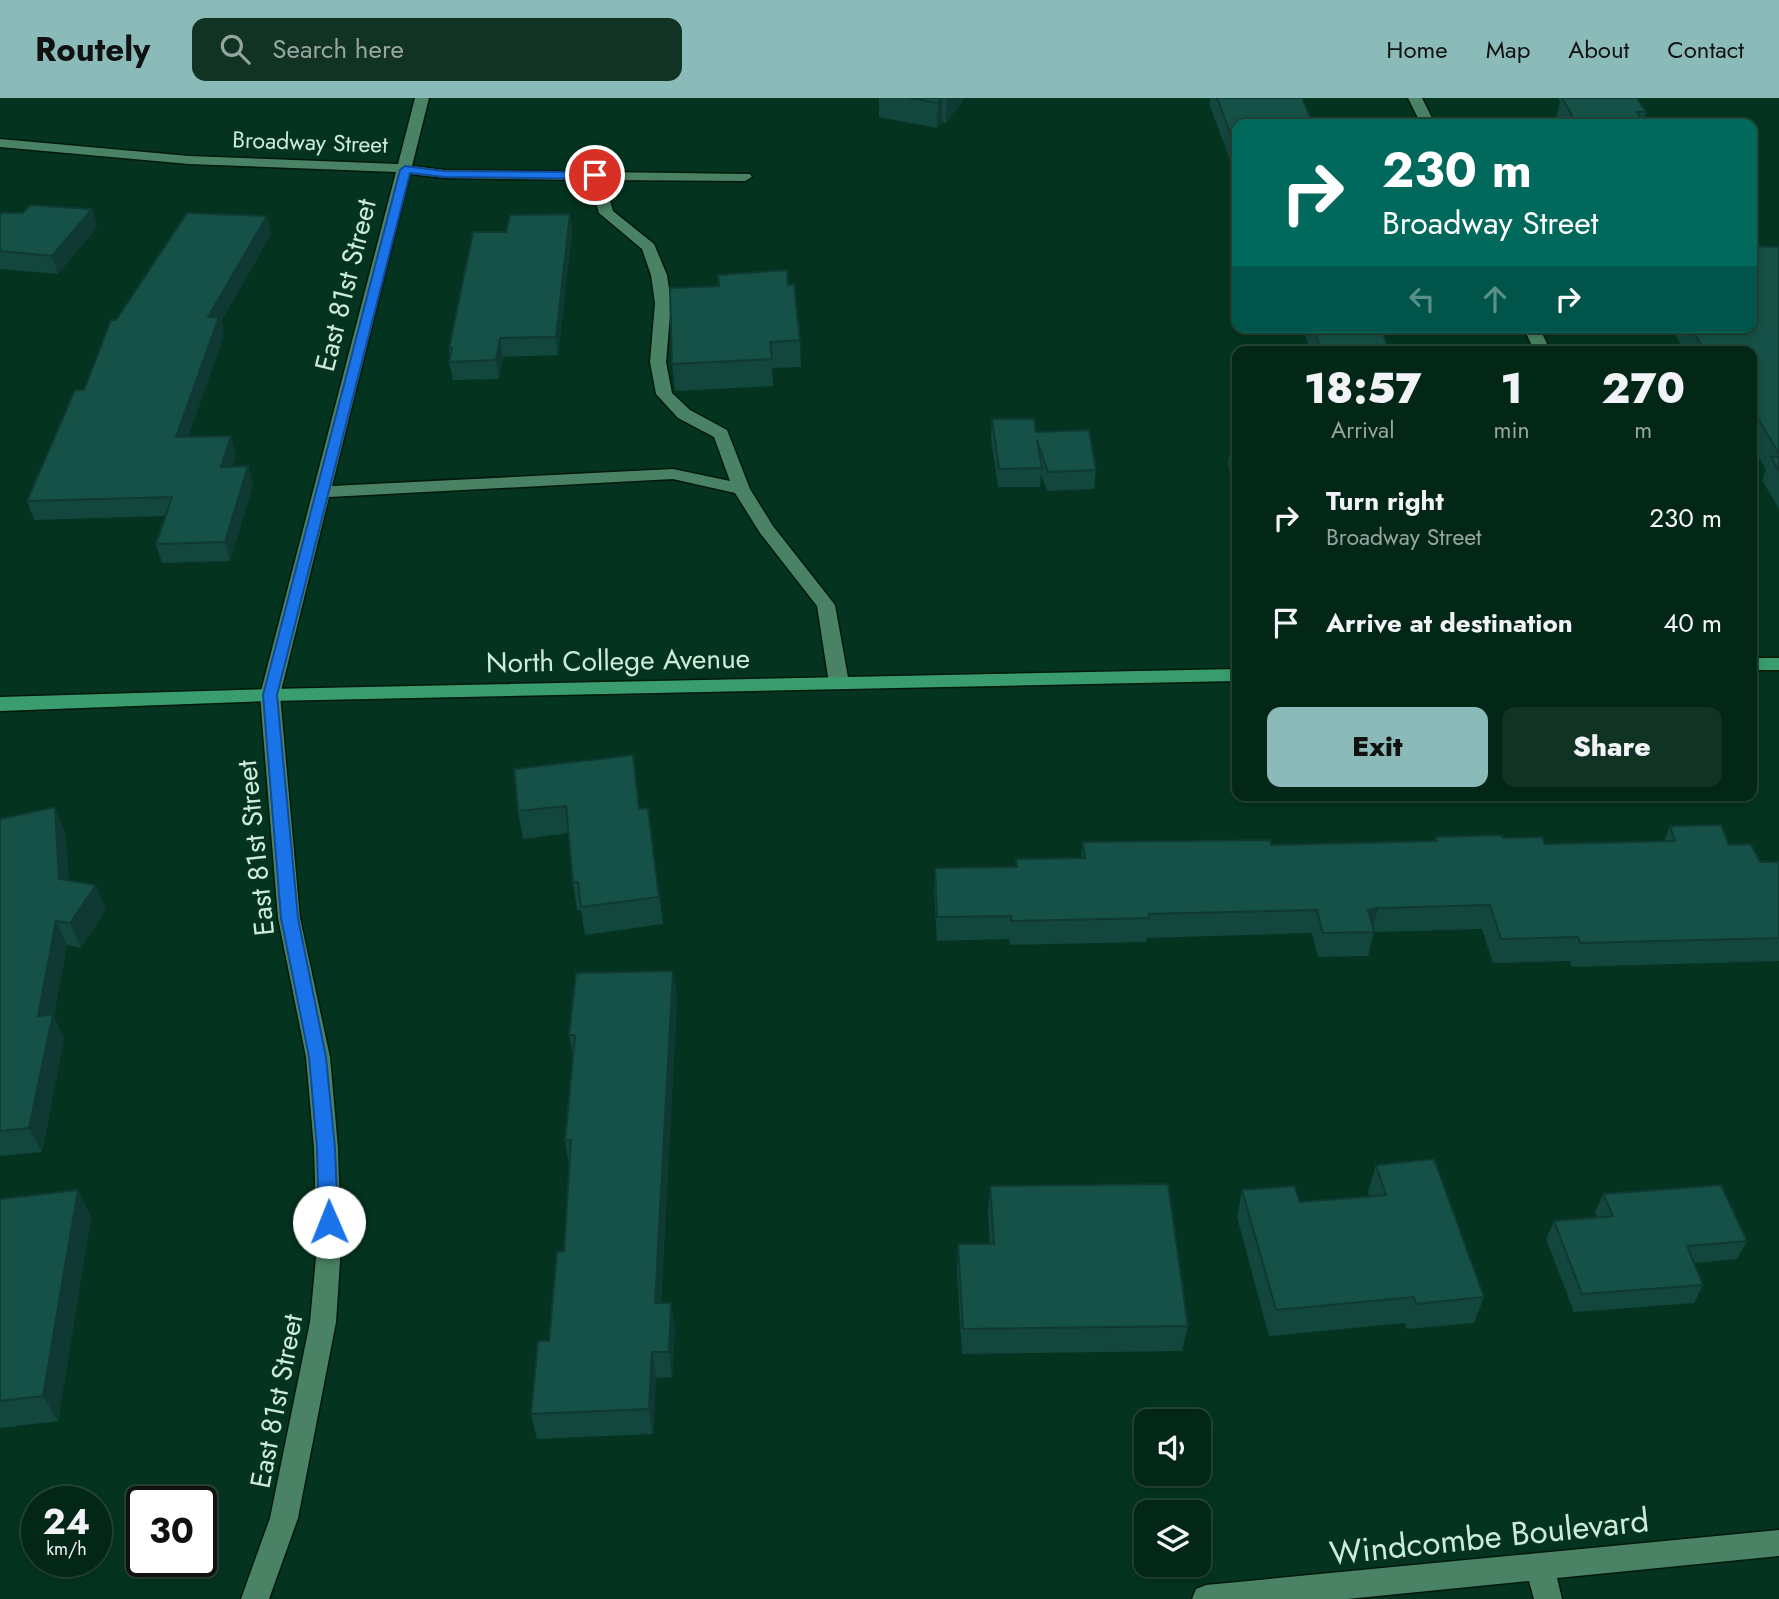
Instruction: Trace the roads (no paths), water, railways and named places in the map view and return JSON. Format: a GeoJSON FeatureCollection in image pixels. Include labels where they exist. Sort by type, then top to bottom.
{"type":"FeatureCollection","features":[{"type":"Feature","properties":{"kind":"main road"},"geometry":{"type":"LineString","coordinates":[[1757,664],[1779,664]]}},
{"type":"Feature","properties":{"kind":"main road","name":"North College Avenue"},"geometry":{"type":"LineString","coordinates":[[0,704],[270,695],[1232,675]]}},
{"type":"Feature","properties":{"kind":"street","name":"East 81st Street"},"geometry":{"type":"LineString","coordinates":[[255,1599],[284,1518],[323,1322],[329,1247],[326,1148],[318,1057],[289,918],[270,695],[422,98]]}},
{"type":"Feature","properties":{"kind":"street"},"geometry":{"type":"LineString","coordinates":[[1415,98],[1426,119]]}},
{"type":"Feature","properties":{"kind":"street","name":"Broadway Street"},"geometry":{"type":"LineString","coordinates":[[0,143],[189,160],[371,165],[444,174],[745,177]]}},
{"type":"Feature","properties":{"kind":"street"},"geometry":{"type":"LineString","coordinates":[[595,175],[606,213],[649,247],[659,275],[663,303],[659,362],[664,394],[684,414],[722,434],[741,489],[766,530],[826,605],[839,683]]}},
{"type":"Feature","properties":{"kind":"street"},"geometry":{"type":"LineString","coordinates":[[322,492],[673,474],[741,489]]}},
{"type":"Feature","properties":{"kind":"street","name":"Windcombe Boulevard"},"geometry":{"type":"LineString","coordinates":[[1206,1599],[1779,1543]]}},
{"type":"Feature","properties":{"kind":"street"},"geometry":{"type":"LineString","coordinates":[[1540,1567],[1548,1599]]}}]}
